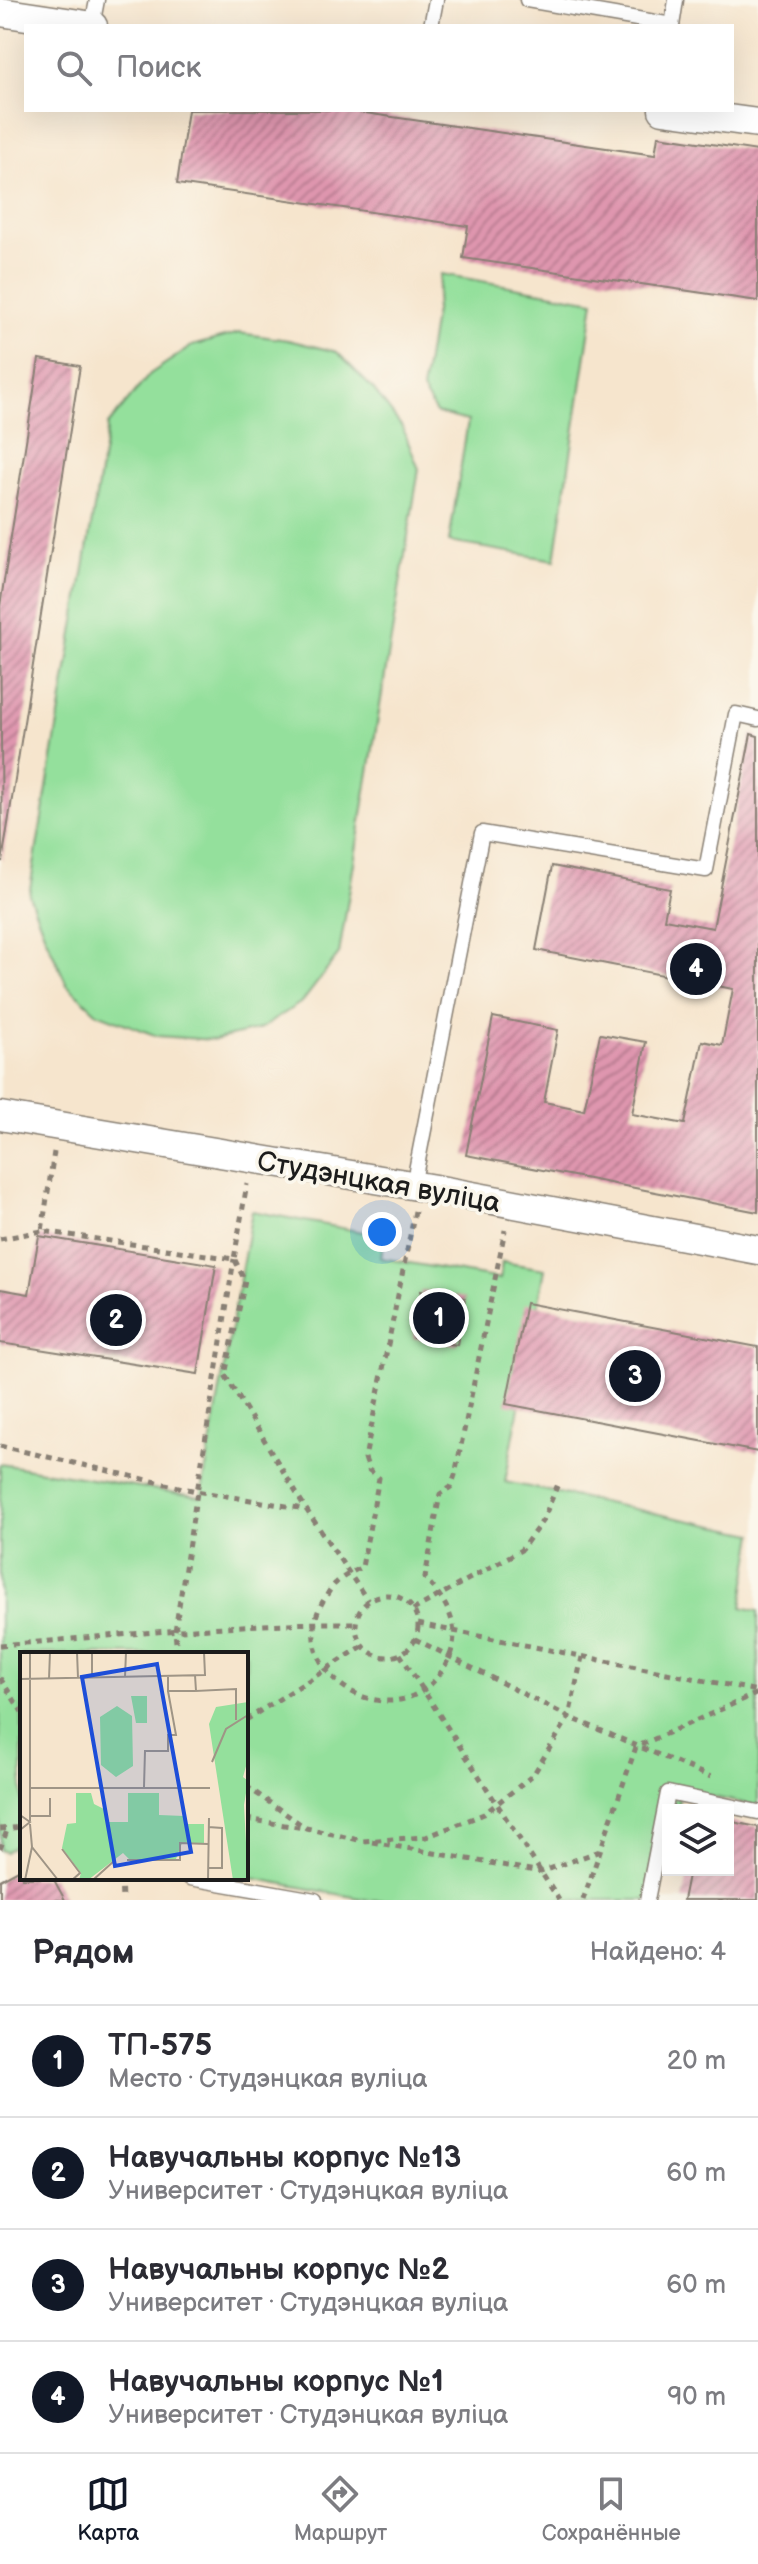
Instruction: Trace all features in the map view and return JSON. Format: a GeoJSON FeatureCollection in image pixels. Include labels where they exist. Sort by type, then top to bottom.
{"type":"FeatureCollection","features":[{"type":"Feature","properties":{"kind":"street"},"geometry":{"type":"LineString","coordinates":[[0,12],[79,24]]}},
{"type":"Feature","properties":{"kind":"street"},"geometry":{"type":"LineString","coordinates":[[678,112],[758,123]]}},
{"type":"Feature","properties":{"kind":"street","name":"Студэнцкая вуліца"},"geometry":{"type":"LineString","coordinates":[[0,1116],[417,1186],[758,1250]]}},
{"type":"Feature","properties":{"kind":"lane"},"geometry":{"type":"LineString","coordinates":[[92,24],[97,0]]}},
{"type":"Feature","properties":{"kind":"lane"},"geometry":{"type":"LineString","coordinates":[[431,24],[436,0]]}},
{"type":"Feature","properties":{"kind":"lane"},"geometry":{"type":"LineString","coordinates":[[527,0],[661,24]]}},
{"type":"Feature","properties":{"kind":"lane"},"geometry":{"type":"LineString","coordinates":[[672,24],[676,0]]}},
{"type":"Feature","properties":{"kind":"lane"},"geometry":{"type":"LineString","coordinates":[[417,1186],[482,833],[706,870],[736,714],[758,719]]}},
{"type":"Feature","properties":{"kind":"lane"},"geometry":{"type":"LineString","coordinates":[[647,1900],[668,1793],[758,1812]]}},
{"type":"Feature","properties":{"kind":"lane"},"geometry":{"type":"LineString","coordinates":[[201,1880],[315,1900]]}},
{"type":"Feature","properties":{"kind":"path"},"geometry":{"type":"LineString","coordinates":[[42,1231],[58,1126]]}},
{"type":"Feature","properties":{"kind":"path"},"geometry":{"type":"LineString","coordinates":[[177,1652],[175,1631],[196,1491],[252,1159]]}},
{"type":"Feature","properties":{"kind":"path"},"geometry":{"type":"LineString","coordinates":[[417,1186],[365,1458],[369,1470],[379,1478],[362,1567],[335,1583],[319,1607],[315,1623],[314,1644],[325,1668],[345,1690],[370,1701],[393,1703],[423,1690],[439,1676],[449,1657],[456,1632],[450,1611],[441,1594],[425,1578],[440,1494],[451,1487],[455,1475],[510,1204]]}},
{"type":"Feature","properties":{"kind":"path"},"geometry":{"type":"LineString","coordinates":[[0,1239],[42,1231],[234,1259]]}},
{"type":"Feature","properties":{"kind":"path"},"geometry":{"type":"LineString","coordinates":[[234,1259],[245,1281],[225,1375],[306,1509],[368,1601]]}},
{"type":"Feature","properties":{"kind":"path"},"geometry":{"type":"LineString","coordinates":[[0,1446],[196,1491],[306,1509]]}},
{"type":"Feature","properties":{"kind":"path"},"geometry":{"type":"LineString","coordinates":[[413,1610],[521,1550],[543,1520],[558,1484]]}},
{"type":"Feature","properties":{"kind":"path"},"geometry":{"type":"LineString","coordinates":[[393,1596],[408,1603],[413,1610],[418,1624],[415,1639],[400,1654],[381,1656],[363,1646],[356,1623],[368,1601],[393,1596]]}},
{"type":"Feature","properties":{"kind":"path"},"geometry":{"type":"LineString","coordinates":[[0,1645],[175,1631],[356,1623]]}},
{"type":"Feature","properties":{"kind":"path"},"geometry":{"type":"LineString","coordinates":[[418,1624],[758,1692]]}},
{"type":"Feature","properties":{"kind":"path"},"geometry":{"type":"LineString","coordinates":[[415,1639],[569,1717],[715,1779]]}},
{"type":"Feature","properties":{"kind":"path"},"geometry":{"type":"LineString","coordinates":[[248,1719],[363,1646]]}},
{"type":"Feature","properties":{"kind":"path"},"geometry":{"type":"LineString","coordinates":[[400,1654],[559,1900]]}},
{"type":"Feature","properties":{"kind":"path"},"geometry":{"type":"LineString","coordinates":[[363,1841],[426,1837],[484,1814],[533,1775],[569,1717],[582,1657]]}},
{"type":"Feature","properties":{"kind":"path"},"geometry":{"type":"LineString","coordinates":[[0,1678],[20,1709]]}},
{"type":"Feature","properties":{"kind":"path"},"geometry":{"type":"LineString","coordinates":[[583,1900],[636,1747],[758,1692]]}},
{"type":"Feature","properties":{"kind":"path"},"geometry":{"type":"LineString","coordinates":[[248,1787],[306,1828]]}},
{"type":"Feature","properties":{"kind":"path"},"geometry":{"type":"LineString","coordinates":[[248,1819],[541,1872],[600,1851]]}},
{"type":"Feature","properties":{"kind":"path"},"geometry":{"type":"LineString","coordinates":[[0,1829],[20,1827]]}},
{"type":"Feature","properties":{"kind":"path"},"geometry":{"type":"LineString","coordinates":[[0,1849],[8,1828]]}},
{"type":"Feature","properties":{"kind":"path"},"geometry":{"type":"LineString","coordinates":[[121,1880],[122,1900]]}},
{"type":"Feature","properties":{"kind":"green space"},"geometry":{"type":"Polygon","coordinates":[[[441,274],[594,301],[555,560],[449,542],[468,421],[436,413],[422,390],[441,274]]]}},
{"type":"Feature","properties":{"kind":"green space"},"geometry":{"type":"Polygon","coordinates":[[[239,333],[288,340],[337,352],[373,389],[402,427],[419,469],[339,954],[303,1001],[260,1029],[214,1040],[157,1036],[97,1013],[67,985],[29,895],[108,425],[150,374],[192,346],[239,333]]]}},
{"type":"Feature","properties":{"kind":"green space"},"geometry":{"type":"Polygon","coordinates":[[[252,1211],[384,1236],[381,1258],[500,1279],[502,1262],[545,1269],[505,1482],[754,1534],[742,1607],[758,1611],[758,1806],[681,1791],[678,1804],[662,1804],[662,1874],[656,1900],[369,1900],[248,1877],[248,1652],[20,1652],[20,1841],[5,1852],[0,1850],[0,1464],[201,1497],[252,1211]]]}},
{"type":"Feature","properties":{"kind":"building"},"geometry":{"type":"Polygon","coordinates":[[[188,112],[358,112],[655,155],[658,136],[758,151],[758,301],[463,258],[468,226],[177,184],[188,112]]]}},
{"type":"Feature","properties":{"kind":"building"},"geometry":{"type":"Polygon","coordinates":[[[39,359],[80,366],[2,862],[0,606],[39,359]]]}},
{"type":"Feature","properties":{"kind":"building"},"geometry":{"type":"Polygon","coordinates":[[[751,734],[758,736],[758,1212],[466,1155],[493,1017],[558,1030],[544,1102],[584,1110],[600,1034],[646,1042],[632,1114],[685,1124],[702,1041],[722,1045],[733,989],[536,950],[552,866],[670,889],[664,919],[713,928],[751,734]]]}},
{"type":"Feature","properties":{"kind":"building"},"geometry":{"type":"Polygon","coordinates":[[[39,1236],[216,1265],[198,1374],[0,1343],[0,1289],[29,1294],[39,1236]]]}},
{"type":"Feature","properties":{"kind":"building"},"geometry":{"type":"Polygon","coordinates":[[[421,1291],[465,1298],[457,1345],[413,1338],[421,1291]]]}},
{"type":"Feature","properties":{"kind":"building"},"geometry":{"type":"Polygon","coordinates":[[[526,1303],[758,1347],[758,1452],[506,1404],[526,1303]]]}},
{"type":"Feature","properties":{"kind":"building"},"geometry":{"type":"Polygon","coordinates":[[[734,1822],[758,1827],[758,1900],[683,1900],[688,1876],[734,1876],[734,1822]]]}},
{"type":"Feature","properties":{"kind":"building"},"geometry":{"type":"Polygon","coordinates":[[[20,1869],[20,1880],[54,1880],[65,1900],[0,1900],[0,1880],[20,1869]]]}},
{"type":"Feature","properties":{"kind":"place","name":"Навучальны корпус №1"},"geometry":{"type":"Point","coordinates":[696,969]}},
{"type":"Feature","properties":{"kind":"place","name":"ТП-575"},"geometry":{"type":"Point","coordinates":[439,1318]}},
{"type":"Feature","properties":{"kind":"place","name":"Навучальны корпус №13"},"geometry":{"type":"Point","coordinates":[116,1320]}},
{"type":"Feature","properties":{"kind":"place","name":"Навучальны корпус №2"},"geometry":{"type":"Point","coordinates":[635,1376]}}]}
